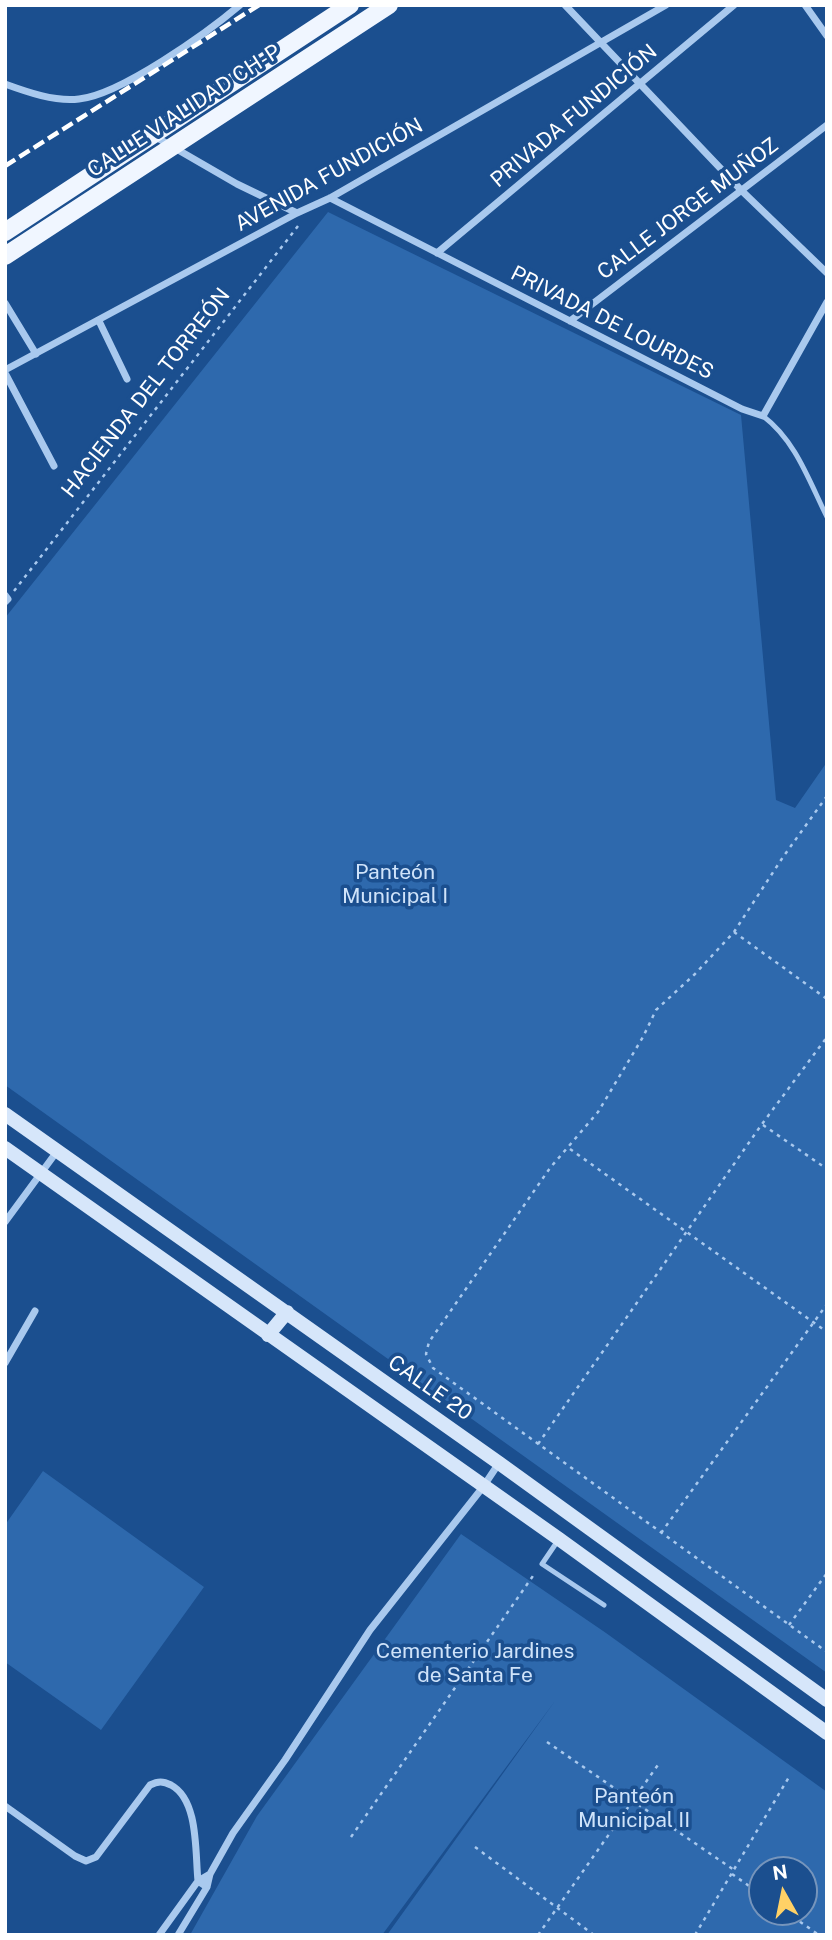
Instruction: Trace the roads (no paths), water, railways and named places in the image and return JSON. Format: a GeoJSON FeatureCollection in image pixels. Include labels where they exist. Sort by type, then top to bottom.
{"type":"FeatureCollection","features":[{"type":"Feature","properties":{"kind":"main road","name":"CALLE VIALIDAD CH-P"},"geometry":{"type":"LineString","coordinates":[[5,232],[350,5]]}},
{"type":"Feature","properties":{"kind":"main road","name":"CALLE VIALIDAD CH-P"},"geometry":{"type":"LineString","coordinates":[[5,256],[388,5]]}},
{"type":"Feature","properties":{"kind":"main road","name":"CALLE 20"},"geometry":{"type":"LineString","coordinates":[[5,1114],[499,1463],[827,1700]]}},
{"type":"Feature","properties":{"kind":"main road"},"geometry":{"type":"LineString","coordinates":[[5,1148],[559,1539],[827,1733]]}},
{"type":"Feature","properties":{"kind":"main road"},"geometry":{"type":"LineString","coordinates":[[268,1335],[286,1312]]}},
{"type":"Feature","properties":{"kind":"main road"},"geometry":{"type":"LineString","coordinates":[[624,1587],[640,1566]]}},
{"type":"Feature","properties":{"kind":"street"},"geometry":{"type":"LineString","coordinates":[[5,84],[50,96],[78,99],[121,85],[187,44],[240,5]]}},
{"type":"Feature","properties":{"kind":"street"},"geometry":{"type":"LineString","coordinates":[[565,5],[742,191],[827,273]]}},
{"type":"Feature","properties":{"kind":"street","name":"AVENIDA FUNDICIÓN"},"geometry":{"type":"LineString","coordinates":[[5,372],[296,213],[330,198],[666,5]]}},
{"type":"Feature","properties":{"kind":"street","name":"PRIVADA FUNDICIÓN"},"geometry":{"type":"LineString","coordinates":[[437,253],[734,5]]}},
{"type":"Feature","properties":{"kind":"street"},"geometry":{"type":"LineString","coordinates":[[805,5],[827,36]]}},
{"type":"Feature","properties":{"kind":"street","name":"CALLE JORGE MUÑOZ"},"geometry":{"type":"LineString","coordinates":[[570,321],[827,125]]}},
{"type":"Feature","properties":{"kind":"street"},"geometry":{"type":"LineString","coordinates":[[153,136],[237,184],[296,213]]}},
{"type":"Feature","properties":{"kind":"street","name":"PRIVADA DE LOURDES"},"geometry":{"type":"LineString","coordinates":[[330,198],[742,409],[763,416]]}},
{"type":"Feature","properties":{"kind":"street"},"geometry":{"type":"LineString","coordinates":[[763,416],[827,302]]}},
{"type":"Feature","properties":{"kind":"street"},"geometry":{"type":"LineString","coordinates":[[5,303],[36,354]]}},
{"type":"Feature","properties":{"kind":"street"},"geometry":{"type":"LineString","coordinates":[[99,321],[127,379]]}},
{"type":"Feature","properties":{"kind":"street"},"geometry":{"type":"LineString","coordinates":[[5,372],[54,466]]}},
{"type":"Feature","properties":{"kind":"street"},"geometry":{"type":"LineString","coordinates":[[5,1222],[59,1150]]}},
{"type":"Feature","properties":{"kind":"street"},"geometry":{"type":"LineString","coordinates":[[5,1363],[35,1311]]}},
{"type":"Feature","properties":{"kind":"street"},"geometry":{"type":"LineString","coordinates":[[178,1935],[207,1887],[209,1874],[233,1833],[285,1760],[370,1630],[499,1463]]}},
{"type":"Feature","properties":{"kind":"street"},"geometry":{"type":"LineString","coordinates":[[5,1805],[75,1856],[86,1861],[96,1857],[145,1791],[156,1782],[165,1782],[177,1788],[186,1800],[192,1817],[198,1881]]}},
{"type":"Feature","properties":{"kind":"street"},"geometry":{"type":"LineString","coordinates":[[159,1935],[198,1881],[209,1874]]}},
{"type":"Feature","properties":{"kind":"street"},"geometry":{"type":"LineString","coordinates":[[198,1881],[207,1887]]}},
{"type":"Feature","properties":{"kind":"lane"},"geometry":{"type":"LineString","coordinates":[[763,416],[777,426],[789,441],[827,517]]}},
{"type":"Feature","properties":{"kind":"lane"},"geometry":{"type":"LineString","coordinates":[[559,1539],[541,1564],[604,1605]]}},
{"type":"Feature","properties":{"kind":"railway"},"geometry":{"type":"LineString","coordinates":[[5,166],[259,5]]}},
{"type":"Feature","properties":{"kind":"park label","name":"Panteón Municipal I"},"geometry":{"type":"Point","coordinates":[395,885]}},
{"type":"Feature","properties":{"kind":"park label","name":"Cementerio Jardines de Santa Fe"},"geometry":{"type":"Point","coordinates":[475,1664]}},
{"type":"Feature","properties":{"kind":"park label","name":"Panteón Municipal II"},"geometry":{"type":"Point","coordinates":[634,1809]}}]}
